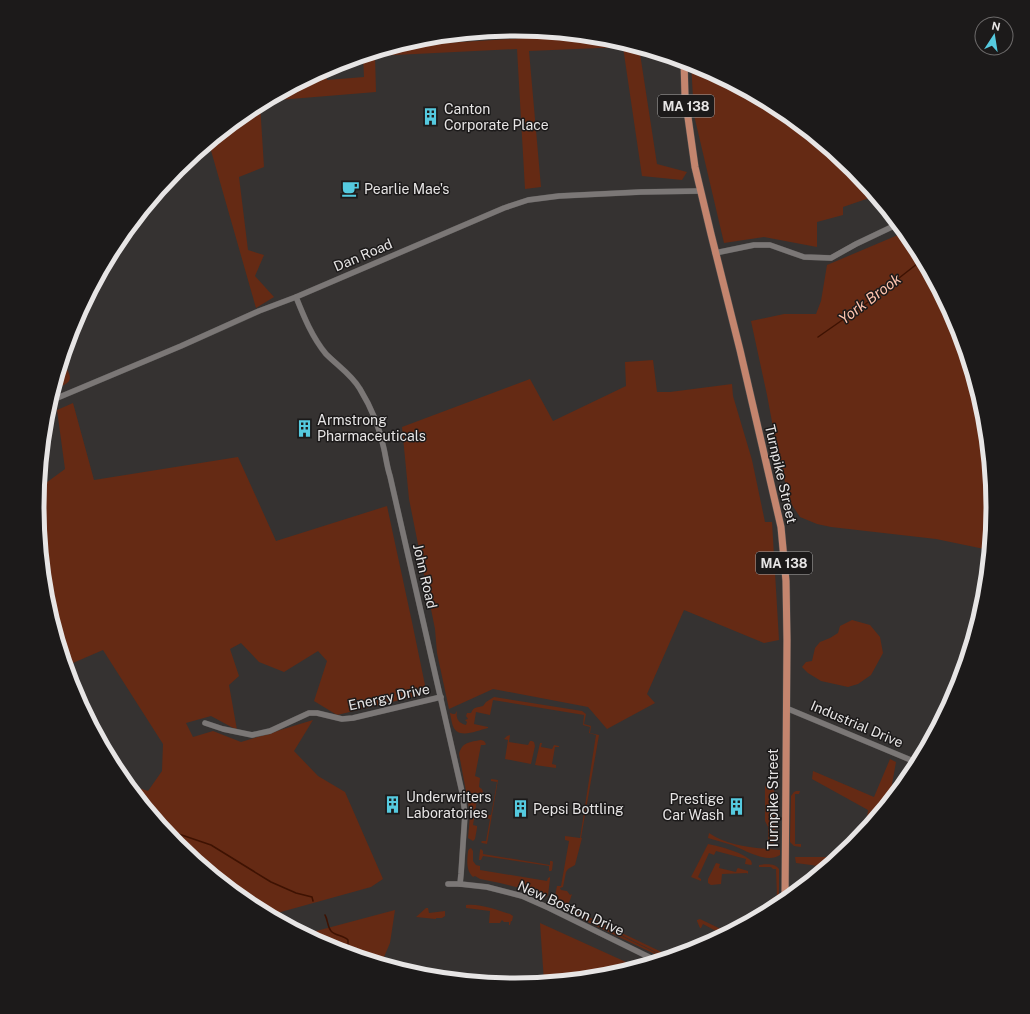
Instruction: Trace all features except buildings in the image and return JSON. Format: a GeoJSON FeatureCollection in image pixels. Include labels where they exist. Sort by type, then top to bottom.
{"type":"FeatureCollection","features":[{"type":"Feature","properties":{"kind":"main road","name":"Turnpike Street"},"geometry":{"type":"LineString","coordinates":[[684,68],[685,96],[692,151],[700,191],[738,343],[781,527],[786,581],[788,656],[786,708],[785,893]]}},
{"type":"Feature","properties":{"kind":"street","name":"Dan Road"},"geometry":{"type":"LineString","coordinates":[[57,399],[183,346],[259,311],[296,297],[504,208],[528,200],[559,196],[700,191]]}},
{"type":"Feature","properties":{"kind":"street"},"geometry":{"type":"LineString","coordinates":[[715,253],[754,245],[770,245],[804,257],[831,258],[893,226]]}},
{"type":"Feature","properties":{"kind":"street","name":"John Road"},"geometry":{"type":"LineString","coordinates":[[296,297],[306,323],[317,341],[326,354],[353,379],[360,389],[378,427],[462,792],[464,824],[460,884]]}},
{"type":"Feature","properties":{"kind":"street","name":"Energy Drive"},"geometry":{"type":"LineString","coordinates":[[205,723],[223,729],[254,735],[274,729],[309,713],[342,718],[353,718],[441,698]]}},
{"type":"Feature","properties":{"kind":"street","name":"Industrial Drive"},"geometry":{"type":"LineString","coordinates":[[786,708],[912,761]]}},
{"type":"Feature","properties":{"kind":"street","name":"New Boston Drive"},"geometry":{"type":"LineString","coordinates":[[448,884],[487,887],[530,899],[650,958]]}},
{"type":"Feature","properties":{"kind":"shaded area"},"geometry":{"type":"Polygon","coordinates":[[[544,37],[576,40],[617,47],[529,51],[541,187],[525,189],[517,49],[381,56],[429,44],[544,37]]]}},
{"type":"Feature","properties":{"kind":"shaded area"},"geometry":{"type":"Polygon","coordinates":[[[623,49],[640,53],[657,164],[687,172],[682,180],[642,176],[623,49]]]}},
{"type":"Feature","properties":{"kind":"shaded area"},"geometry":{"type":"Polygon","coordinates":[[[375,58],[376,92],[278,100],[327,76],[327,80],[364,77],[363,61],[375,58]]]}},
{"type":"Feature","properties":{"kind":"shaded area"},"geometry":{"type":"Polygon","coordinates":[[[691,71],[723,85],[777,115],[826,153],[870,198],[843,207],[843,215],[817,222],[817,247],[764,237],[724,243],[694,115],[691,71]]]}},
{"type":"Feature","properties":{"kind":"shaded area"},"geometry":{"type":"Polygon","coordinates":[[[260,111],[264,167],[239,177],[248,250],[264,255],[255,276],[274,297],[256,308],[210,148],[228,133],[260,111]]]}},
{"type":"Feature","properties":{"kind":"shaded area"},"geometry":{"type":"Polygon","coordinates":[[[899,234],[923,272],[950,327],[961,356],[977,415],[985,476],[986,507],[984,549],[936,539],[831,527],[817,524],[800,517],[792,505],[780,465],[751,321],[784,314],[816,314],[821,301],[827,265],[899,234]]]}},
{"type":"Feature","properties":{"kind":"shaded area"},"geometry":{"type":"Polygon","coordinates":[[[653,360],[657,392],[670,392],[732,384],[733,396],[752,460],[765,522],[772,522],[779,640],[764,643],[684,610],[647,694],[655,703],[607,729],[588,707],[493,689],[449,709],[437,653],[435,629],[409,499],[402,427],[530,379],[553,421],[626,386],[625,362],[653,360]]]}},
{"type":"Feature","properties":{"kind":"shaded area"},"geometry":{"type":"Polygon","coordinates":[[[66,367],[70,379],[63,386],[59,387],[66,367]]]}},
{"type":"Feature","properties":{"kind":"shaded area"},"geometry":{"type":"Polygon","coordinates":[[[73,403],[94,480],[238,457],[276,541],[387,506],[425,685],[417,696],[337,715],[314,701],[327,661],[318,651],[284,672],[259,662],[241,643],[230,649],[239,676],[229,685],[237,730],[211,716],[186,723],[193,737],[213,731],[241,742],[313,720],[294,751],[318,776],[345,792],[383,879],[371,887],[276,913],[228,881],[204,861],[161,818],[136,787],[148,791],[162,771],[163,744],[103,650],[71,664],[60,629],[53,599],[45,538],[44,507],[45,484],[65,469],[57,410],[73,403]]]}},
{"type":"Feature","properties":{"kind":"shaded area"},"geometry":{"type":"Polygon","coordinates":[[[852,620],[870,625],[880,637],[883,653],[871,675],[858,684],[848,687],[821,681],[808,673],[802,667],[806,662],[812,661],[815,648],[820,642],[838,633],[840,626],[852,620]]]}},
{"type":"Feature","properties":{"kind":"shaded area"},"geometry":{"type":"Polygon","coordinates":[[[494,697],[582,711],[586,714],[584,724],[591,726],[590,733],[599,735],[582,838],[575,865],[566,872],[563,887],[560,888],[561,890],[567,891],[570,895],[572,894],[566,908],[554,903],[557,886],[561,886],[569,841],[565,840],[565,836],[580,838],[596,735],[589,733],[590,727],[583,725],[584,715],[493,700],[490,715],[476,712],[474,724],[488,728],[462,733],[457,732],[454,729],[452,723],[449,709],[450,713],[453,714],[457,711],[458,720],[466,725],[467,722],[465,720],[468,719],[466,716],[467,713],[471,713],[475,708],[483,706],[494,697]]]}},
{"type":"Feature","properties":{"kind":"shaded area"},"geometry":{"type":"Polygon","coordinates":[[[510,735],[509,742],[528,745],[530,741],[534,742],[535,746],[531,764],[505,759],[508,740],[504,739],[510,735]]]}},
{"type":"Feature","properties":{"kind":"shaded area"},"geometry":{"type":"Polygon","coordinates":[[[481,740],[486,744],[481,745],[475,776],[480,778],[479,787],[483,792],[482,794],[478,793],[473,825],[477,826],[477,828],[475,839],[473,841],[468,838],[470,816],[459,754],[464,745],[481,740]]]}},
{"type":"Feature","properties":{"kind":"shaded area"},"geometry":{"type":"Polygon","coordinates":[[[540,743],[542,743],[541,747],[552,749],[554,745],[559,746],[555,747],[552,764],[556,765],[556,768],[535,765],[540,743]]]}},
{"type":"Feature","properties":{"kind":"shaded area"},"geometry":{"type":"Polygon","coordinates":[[[890,759],[896,762],[891,792],[866,821],[868,810],[812,779],[813,771],[874,797],[890,759]]]}},
{"type":"Feature","properties":{"kind":"shaded area"},"geometry":{"type":"Polygon","coordinates":[[[491,779],[498,780],[487,844],[481,842],[486,841],[490,819],[486,818],[485,815],[491,815],[497,782],[491,781],[491,779]]]}},
{"type":"Feature","properties":{"kind":"shaded area"},"geometry":{"type":"Polygon","coordinates":[[[765,786],[772,787],[775,793],[775,840],[773,844],[770,843],[768,839],[768,827],[765,821],[765,786]]]}},
{"type":"Feature","properties":{"kind":"shaded area"},"geometry":{"type":"Polygon","coordinates":[[[796,791],[800,791],[799,794],[795,794],[795,844],[801,844],[801,847],[794,846],[790,842],[791,796],[796,791]]]}},
{"type":"Feature","properties":{"kind":"shaded area"},"geometry":{"type":"Polygon","coordinates":[[[709,833],[717,838],[734,844],[780,850],[780,855],[769,858],[756,855],[732,845],[708,838],[709,833]]]}},
{"type":"Feature","properties":{"kind":"shaded area"},"geometry":{"type":"Polygon","coordinates":[[[708,844],[741,854],[751,860],[752,864],[745,864],[746,859],[716,851],[714,855],[709,853],[698,877],[701,881],[691,877],[708,844]]]}},
{"type":"Feature","properties":{"kind":"shaded area"},"geometry":{"type":"Polygon","coordinates":[[[471,848],[473,851],[473,861],[476,865],[480,866],[480,870],[547,881],[550,877],[548,895],[545,898],[520,888],[480,879],[475,876],[473,877],[469,871],[467,858],[468,851],[471,848]]]}},
{"type":"Feature","properties":{"kind":"shaded area"},"geometry":{"type":"Polygon","coordinates":[[[481,849],[483,854],[550,865],[550,861],[552,861],[552,870],[549,871],[549,866],[483,856],[481,860],[479,860],[481,849]]]}},
{"type":"Feature","properties":{"kind":"shaded area"},"geometry":{"type":"Polygon","coordinates":[[[795,857],[830,857],[820,866],[796,863],[795,857]]]}},
{"type":"Feature","properties":{"kind":"shaded area"},"geometry":{"type":"Polygon","coordinates":[[[716,863],[720,864],[719,868],[736,872],[738,868],[748,871],[748,874],[722,874],[721,884],[711,885],[708,883],[708,879],[716,863]]]}},
{"type":"Feature","properties":{"kind":"shaded area"},"geometry":{"type":"Polygon","coordinates":[[[767,864],[773,865],[779,869],[779,898],[774,901],[771,900],[772,898],[777,897],[776,869],[771,867],[759,867],[759,865],[767,864]]]}},
{"type":"Feature","properties":{"kind":"shaded area"},"geometry":{"type":"Polygon","coordinates":[[[466,905],[482,906],[510,914],[513,916],[512,921],[510,925],[509,922],[504,922],[502,920],[500,923],[489,923],[490,911],[466,908],[466,905]]]}},
{"type":"Feature","properties":{"kind":"shaded area"},"geometry":{"type":"Polygon","coordinates":[[[576,906],[576,911],[665,953],[661,955],[572,911],[576,906]]]}},
{"type":"Feature","properties":{"kind":"shaded area"},"geometry":{"type":"Polygon","coordinates":[[[428,908],[429,913],[445,911],[445,916],[436,919],[416,917],[428,908]]]}},
{"type":"Feature","properties":{"kind":"shaded area"},"geometry":{"type":"Polygon","coordinates":[[[395,910],[390,943],[383,959],[335,942],[313,932],[395,910]]]}},
{"type":"Feature","properties":{"kind":"shaded area"},"geometry":{"type":"Polygon","coordinates":[[[572,912],[660,955],[658,956],[575,916],[572,912]]]}},
{"type":"Feature","properties":{"kind":"shaded area"},"geometry":{"type":"Polygon","coordinates":[[[700,919],[722,930],[715,933],[716,931],[703,924],[700,928],[697,920],[700,919]]]}},
{"type":"Feature","properties":{"kind":"shaded area"},"geometry":{"type":"Polygon","coordinates":[[[540,923],[630,964],[576,974],[544,977],[540,923]]]}},
{"type":"Feature","properties":{"kind":"waterway","name":"York Brook"},"geometry":{"type":"LineString","coordinates":[[818,337],[871,300],[918,263]]}},
{"type":"Feature","properties":{"kind":"waterway"},"geometry":{"type":"LineString","coordinates":[[175,833],[211,845],[271,882],[296,893],[312,897],[313,901]]}},
{"type":"Feature","properties":{"kind":"waterway"},"geometry":{"type":"LineString","coordinates":[[325,915],[331,931],[348,940],[348,947]]}},
{"type":"Feature","properties":{"kind":"place","name":"Canton Corporate Place"},"geometry":{"type":"Point","coordinates":[431,117]}},
{"type":"Feature","properties":{"kind":"place","name":"Pearlie Mae's"},"geometry":{"type":"Point","coordinates":[351,189]}},
{"type":"Feature","properties":{"kind":"place","name":"Armstrong Pharmaceuticals"},"geometry":{"type":"Point","coordinates":[304,428]}},
{"type":"Feature","properties":{"kind":"place","name":"Underwriters Laboratories"},"geometry":{"type":"Point","coordinates":[393,805]}},
{"type":"Feature","properties":{"kind":"place","name":"Prestige Car Wash"},"geometry":{"type":"Point","coordinates":[737,807]}},
{"type":"Feature","properties":{"kind":"place","name":"Pepsi Bottling"},"geometry":{"type":"Point","coordinates":[520,809]}}]}
